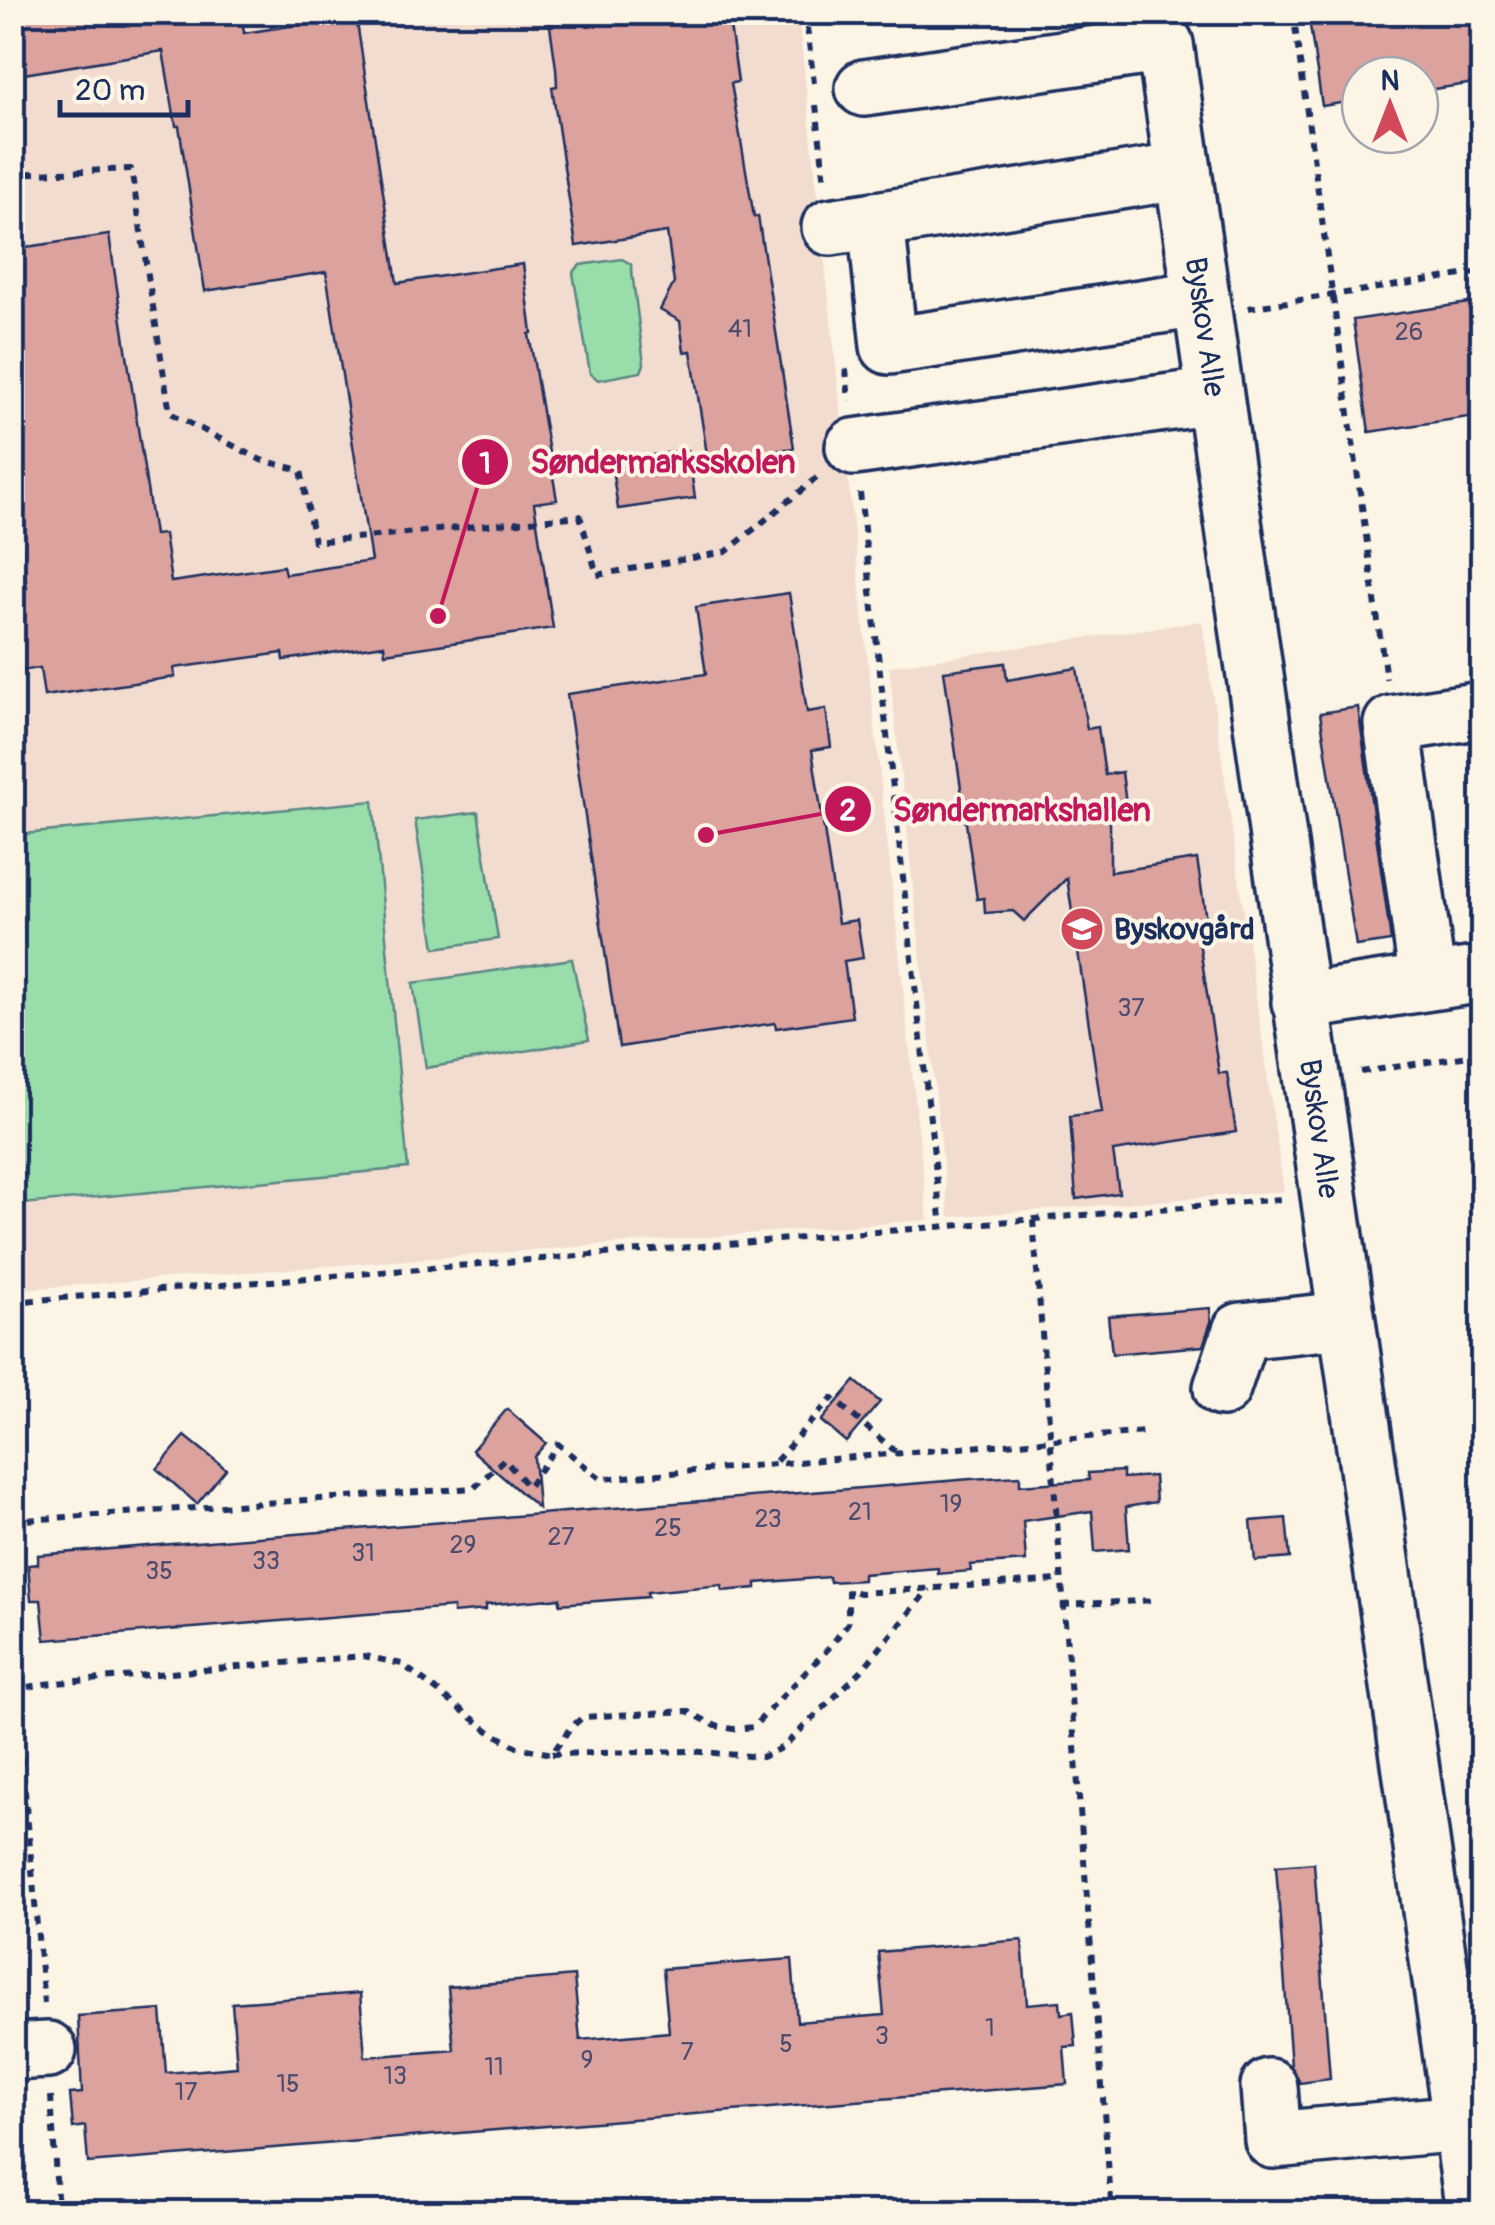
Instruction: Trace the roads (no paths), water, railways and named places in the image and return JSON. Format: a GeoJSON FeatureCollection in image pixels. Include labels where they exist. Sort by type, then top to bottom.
{"type":"FeatureCollection","features":[{"type":"Feature","properties":{"kind":"street","name":"Byskov Alle"},"geometry":{"type":"LineString","coordinates":[[864,88],[1165,44],[1474,2212]]}},
{"type":"Feature","properties":{"kind":"street"},"geometry":{"type":"LineString","coordinates":[[1182,171],[853,223],[889,346],[1202,307]]}},
{"type":"Feature","properties":{"kind":"street"},"geometry":{"type":"LineString","coordinates":[[854,447],[1214,396]]}},
{"type":"Feature","properties":{"kind":"street"},"geometry":{"type":"LineString","coordinates":[[1428,982],[1392,724],[1482,710]]}},
{"type":"Feature","properties":{"kind":"street"},"geometry":{"type":"LineString","coordinates":[[1300,1002],[1482,974]]}},
{"type":"Feature","properties":{"kind":"street"},"geometry":{"type":"LineString","coordinates":[[1222,1388],[1241,1331],[1345,1320]]}},
{"type":"Feature","properties":{"kind":"street"},"geometry":{"type":"LineString","coordinates":[[1269,2087],[1273,2140],[1461,2123]]}},
{"type":"Feature","properties":{"kind":"place","name":"Søndermarksskolen"},"geometry":{"type":"Point","coordinates":[438,616]}},
{"type":"Feature","properties":{"kind":"place","name":"Søndermarkshallen"},"geometry":{"type":"Point","coordinates":[706,835]}},
{"type":"Feature","properties":{"kind":"place","name":"Byskovgård"},"geometry":{"type":"Point","coordinates":[1082,929]}}]}
